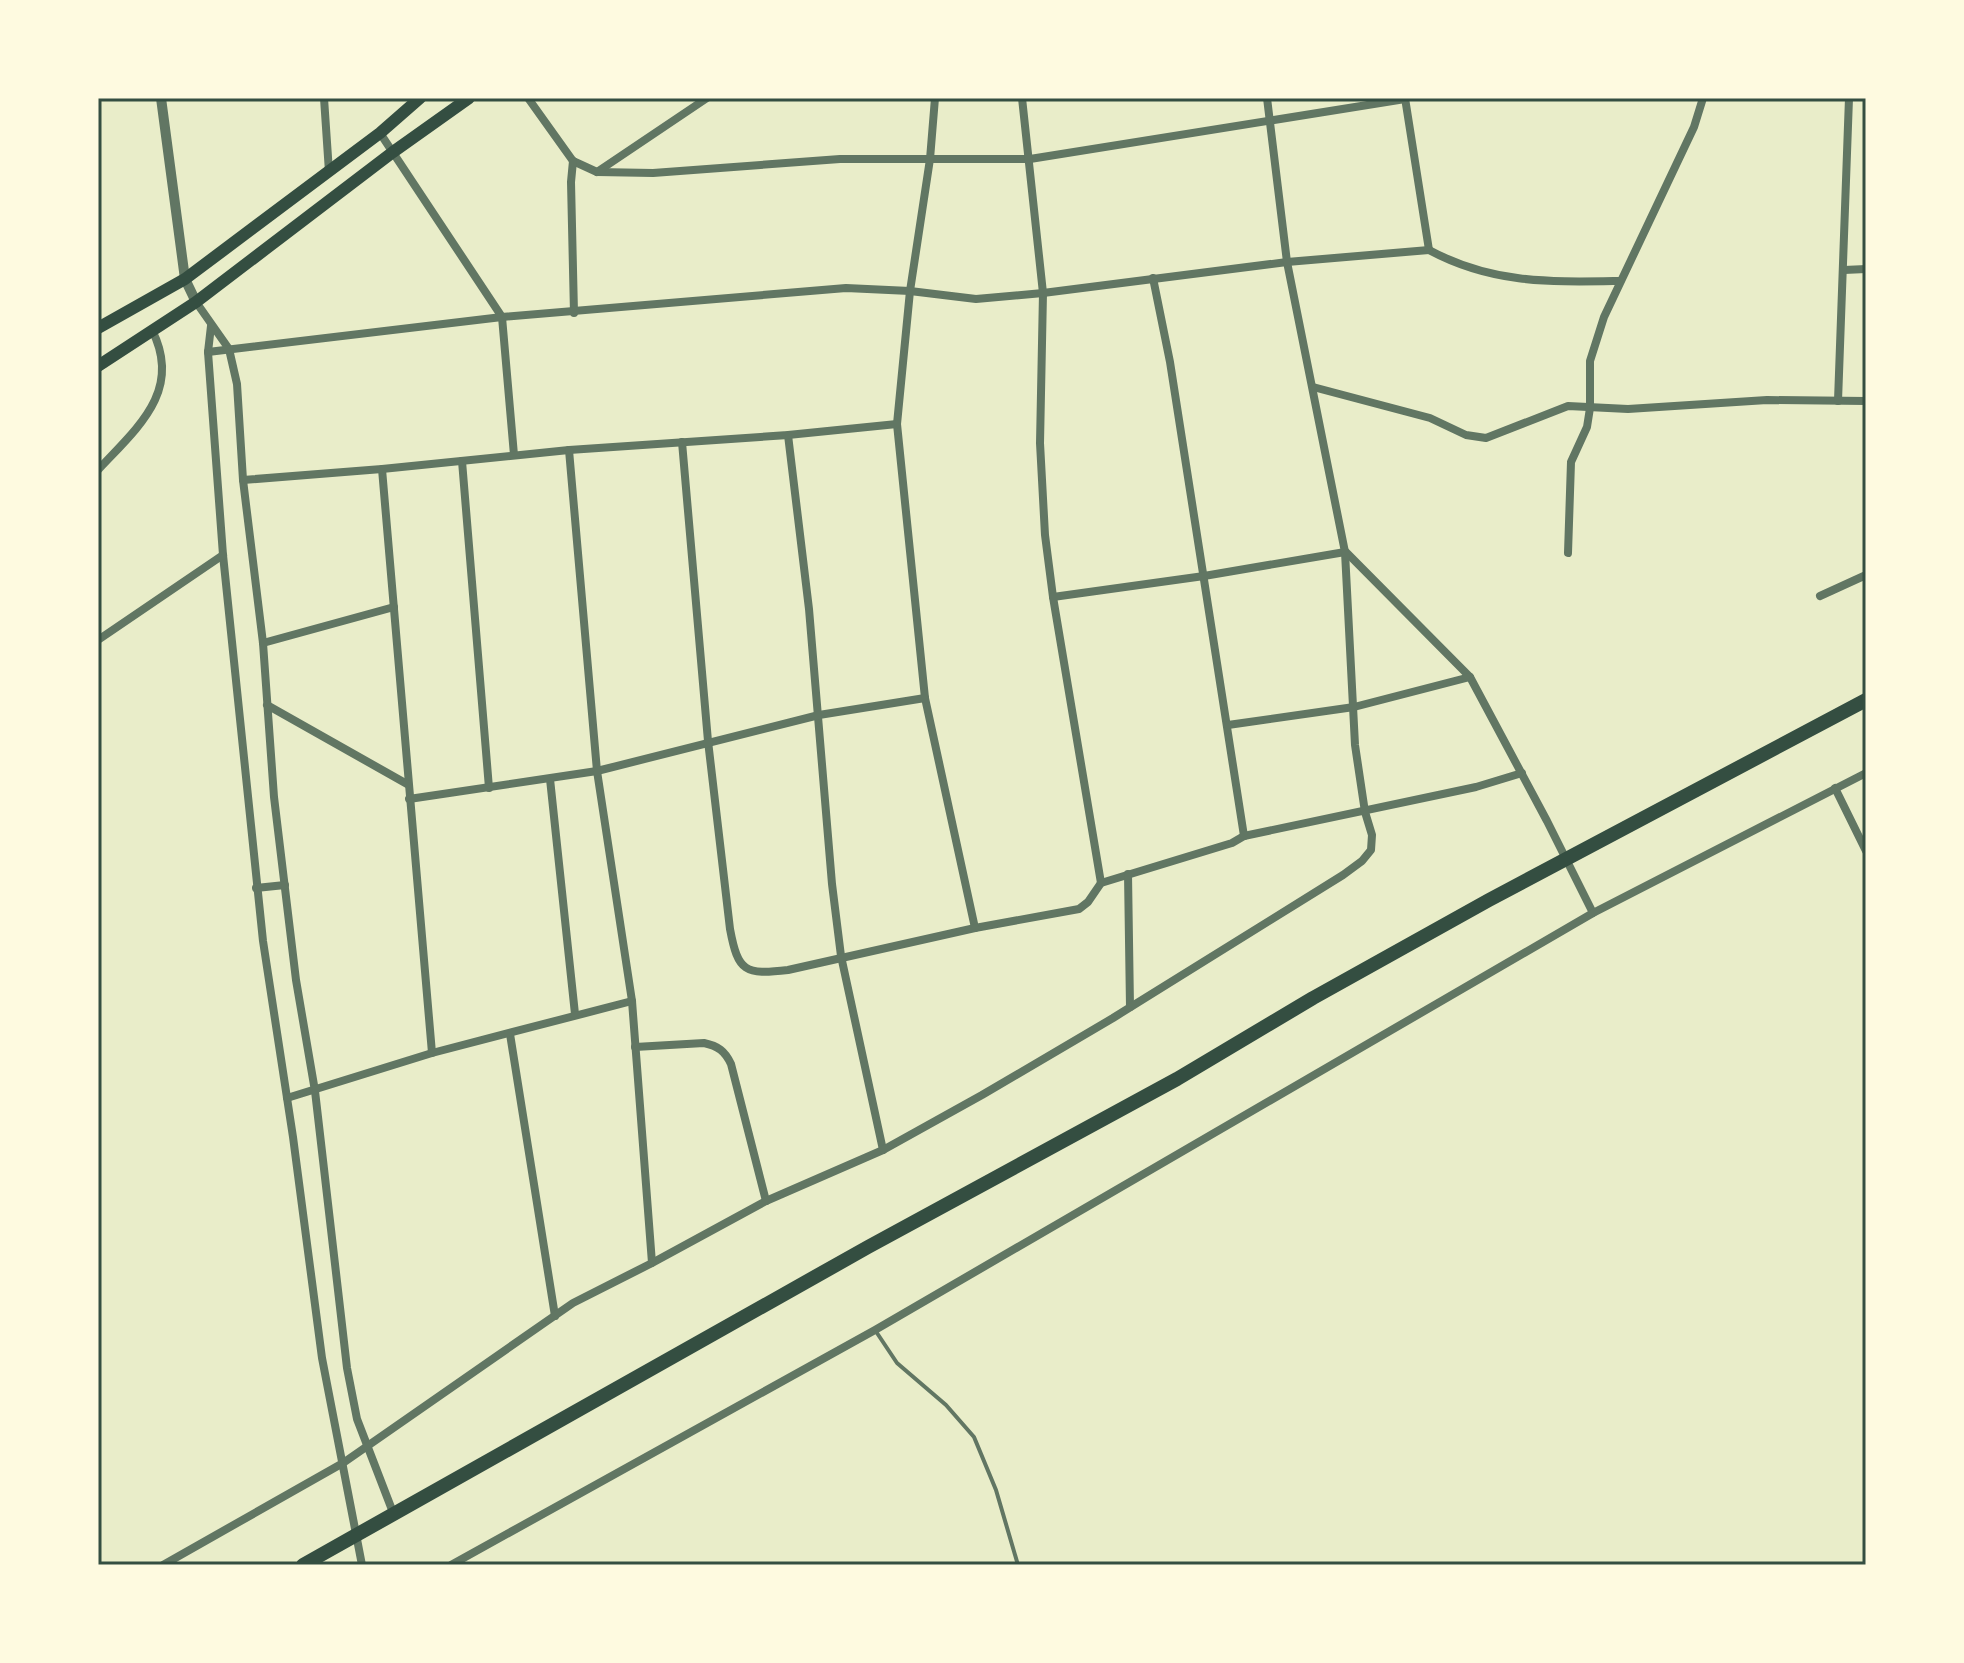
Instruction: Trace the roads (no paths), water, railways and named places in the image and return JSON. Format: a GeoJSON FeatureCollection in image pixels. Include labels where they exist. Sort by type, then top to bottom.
{"type":"FeatureCollection","features":[{"type":"Feature","properties":{"kind":"highway"},"geometry":{"type":"LineString","coordinates":[[303,1565],[840,1262],[1177,1079],[1313,998],[1565,858],[1866,700]]}},
{"type":"Feature","properties":{"kind":"main road"},"geometry":{"type":"LineString","coordinates":[[98,328],[185,279],[380,133],[420,98]]}},
{"type":"Feature","properties":{"kind":"main road"},"geometry":{"type":"LineString","coordinates":[[98,366],[196,302],[469,98]]}},
{"type":"Feature","properties":{"kind":"street"},"geometry":{"type":"LineString","coordinates":[[161,98],[185,279],[211,326],[229,349],[237,384],[243,480],[263,643],[274,797],[296,980],[315,1091],[347,1368],[357,1419],[394,1515]]}},
{"type":"Feature","properties":{"kind":"street"},"geometry":{"type":"LineString","coordinates":[[324,98],[329,172]]}},
{"type":"Feature","properties":{"kind":"street"},"geometry":{"type":"LineString","coordinates":[[528,98],[573,161],[597,172],[653,173],[840,159],[1030,159],[1405,99],[1429,250]]}},
{"type":"Feature","properties":{"kind":"street"},"geometry":{"type":"LineString","coordinates":[[597,172],[707,98]]}},
{"type":"Feature","properties":{"kind":"street"},"geometry":{"type":"LineString","coordinates":[[935,98],[930,159],[910,291],[897,424],[925,698],[975,928]]}},
{"type":"Feature","properties":{"kind":"street"},"geometry":{"type":"LineString","coordinates":[[1022,98],[1043,293],[1040,443],[1045,535],[1101,883]]}},
{"type":"Feature","properties":{"kind":"street"},"geometry":{"type":"LineString","coordinates":[[163,1565],[343,1463],[573,1303],[766,1201],[883,1150],[982,1095],[1130,1007],[1362,861],[1371,850],[1372,835],[1365,812],[1355,745],[1345,552],[1287,262],[1267,98]]}},
{"type":"Feature","properties":{"kind":"street"},"geometry":{"type":"LineString","coordinates":[[1568,553],[1571,462],[1587,427],[1590,361],[1604,317],[1694,127],[1703,98]]}},
{"type":"Feature","properties":{"kind":"street"},"geometry":{"type":"LineString","coordinates":[[1838,401],[1849,98]]}},
{"type":"Feature","properties":{"kind":"street"},"geometry":{"type":"LineString","coordinates":[[380,133],[502,317],[514,455]]}},
{"type":"Feature","properties":{"kind":"street"},"geometry":{"type":"LineString","coordinates":[[573,161],[574,313]]}},
{"type":"Feature","properties":{"kind":"street"},"geometry":{"type":"LineString","coordinates":[[208,352],[502,317],[846,288],[910,291],[976,299],[1287,262],[1429,250],[1509,279],[1620,281]]}},
{"type":"Feature","properties":{"kind":"street"},"geometry":{"type":"LineString","coordinates":[[1844,270],[1866,269]]}},
{"type":"Feature","properties":{"kind":"street"},"geometry":{"type":"LineString","coordinates":[[1153,278],[1170,362],[1244,836]]}},
{"type":"Feature","properties":{"kind":"street"},"geometry":{"type":"LineString","coordinates":[[211,326],[208,352],[223,555],[256,888],[322,1358],[362,1565]]}},
{"type":"Feature","properties":{"kind":"street"},"geometry":{"type":"LineString","coordinates":[[98,470],[158,399],[163,381],[163,359],[152,330]]}},
{"type":"Feature","properties":{"kind":"street"},"geometry":{"type":"LineString","coordinates":[[1313,387],[1430,418],[1466,435],[1486,438],[1558,408],[1628,409],[1767,400],[1866,401]]}},
{"type":"Feature","properties":{"kind":"street"},"geometry":{"type":"LineString","coordinates":[[243,480],[897,424]]}},
{"type":"Feature","properties":{"kind":"street"},"geometry":{"type":"LineString","coordinates":[[788,435],[819,715],[832,884],[841,956],[883,1150]]}},
{"type":"Feature","properties":{"kind":"street"},"geometry":{"type":"LineString","coordinates":[[682,442],[708,741],[730,929],[735,956],[747,969],[759,974],[1079,909],[1101,883],[1232,843],[1244,836],[1476,787],[1522,773]]}},
{"type":"Feature","properties":{"kind":"street"},"geometry":{"type":"LineString","coordinates":[[569,450],[597,771],[632,1001],[652,1263]]}},
{"type":"Feature","properties":{"kind":"street"},"geometry":{"type":"LineString","coordinates":[[462,461],[489,788]]}},
{"type":"Feature","properties":{"kind":"street"},"geometry":{"type":"LineString","coordinates":[[382,469],[432,1053]]}},
{"type":"Feature","properties":{"kind":"street"},"geometry":{"type":"LineString","coordinates":[[1053,597],[1345,552]]}},
{"type":"Feature","properties":{"kind":"street"},"geometry":{"type":"LineString","coordinates":[[1345,552],[1470,677],[1593,913]]}},
{"type":"Feature","properties":{"kind":"street"},"geometry":{"type":"LineString","coordinates":[[98,640],[223,555]]}},
{"type":"Feature","properties":{"kind":"street"},"geometry":{"type":"LineString","coordinates":[[1820,596],[1866,575]]}},
{"type":"Feature","properties":{"kind":"street"},"geometry":{"type":"LineString","coordinates":[[263,643],[394,607]]}},
{"type":"Feature","properties":{"kind":"street"},"geometry":{"type":"LineString","coordinates":[[1228,725],[1354,707],[1470,677]]}},
{"type":"Feature","properties":{"kind":"street"},"geometry":{"type":"LineString","coordinates":[[409,799],[597,771],[819,715],[925,698]]}},
{"type":"Feature","properties":{"kind":"street"},"geometry":{"type":"LineString","coordinates":[[267,705],[407,784]]}},
{"type":"Feature","properties":{"kind":"street"},"geometry":{"type":"LineString","coordinates":[[451,1565],[875,1330],[1593,913],[1866,773]]}},
{"type":"Feature","properties":{"kind":"street"},"geometry":{"type":"LineString","coordinates":[[550,779],[575,1014]]}},
{"type":"Feature","properties":{"kind":"street"},"geometry":{"type":"LineString","coordinates":[[1835,788],[1866,851]]}},
{"type":"Feature","properties":{"kind":"street"},"geometry":{"type":"LineString","coordinates":[[1128,874],[1130,1007]]}},
{"type":"Feature","properties":{"kind":"street"},"geometry":{"type":"LineString","coordinates":[[256,888],[285,885]]}},
{"type":"Feature","properties":{"kind":"street"},"geometry":{"type":"LineString","coordinates":[[287,1098],[432,1053],[632,1001]]}},
{"type":"Feature","properties":{"kind":"street"},"geometry":{"type":"LineString","coordinates":[[510,1034],[555,1316]]}},
{"type":"Feature","properties":{"kind":"street"},"geometry":{"type":"LineString","coordinates":[[635,1047],[704,1043],[725,1052],[731,1064],[766,1201]]}},
{"type":"Feature","properties":{"kind":"lane"},"geometry":{"type":"LineString","coordinates":[[875,1330],[897,1363],[946,1405],[974,1437],[996,1490],[1018,1565]]}}]}
